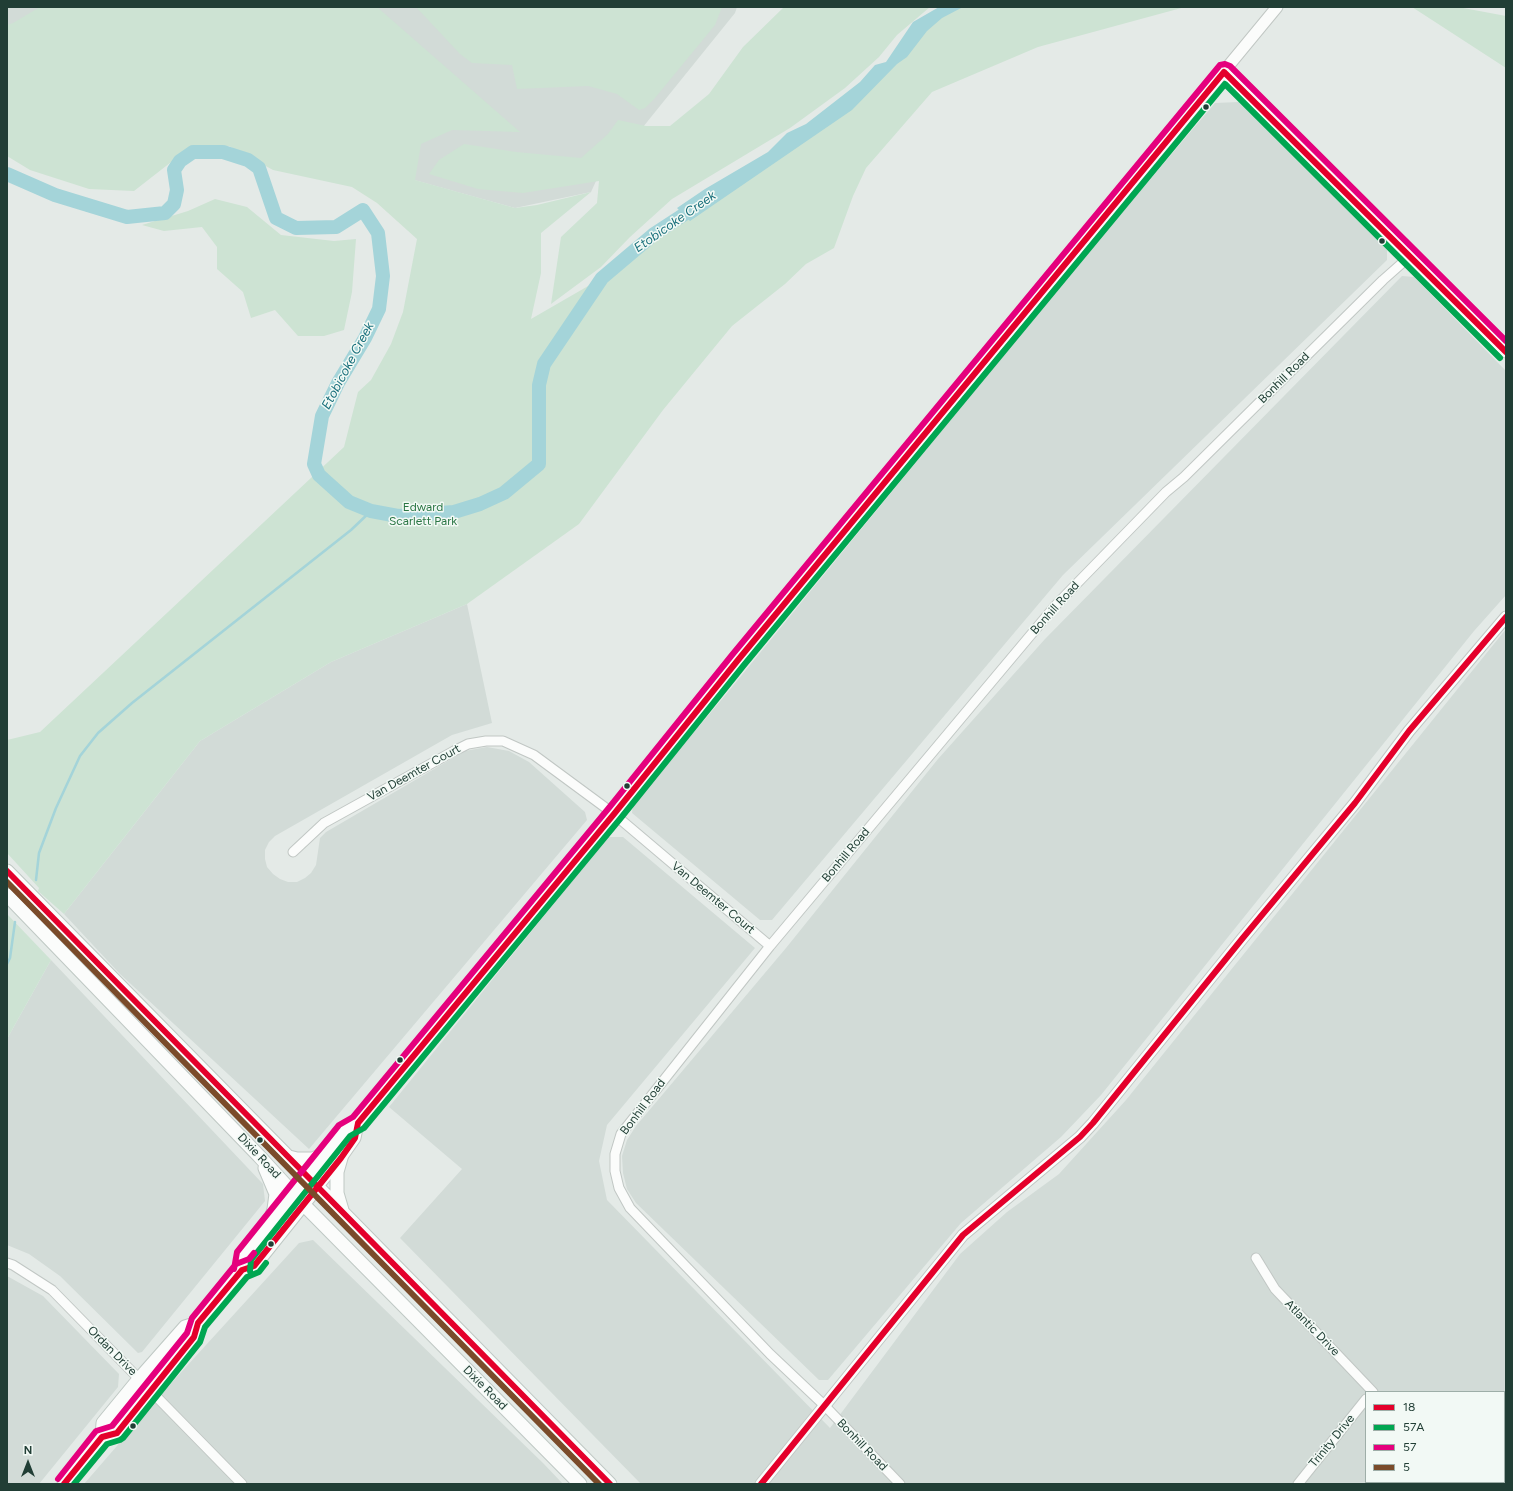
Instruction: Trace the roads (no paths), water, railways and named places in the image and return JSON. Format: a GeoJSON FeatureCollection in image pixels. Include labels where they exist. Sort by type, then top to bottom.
{"type":"FeatureCollection","features":[{"type":"Feature","properties":{"kind":"main road","name":"Dixie Road"},"geometry":{"type":"LineString","coordinates":[[7,871],[610,1484]]}},
{"type":"Feature","properties":{"kind":"main road","name":"Dixie Road"},"geometry":{"type":"LineString","coordinates":[[7,895],[325,1226],[580,1484]]}},
{"type":"Feature","properties":{"kind":"main road"},"geometry":{"type":"LineString","coordinates":[[41,930],[54,918]]}},
{"type":"Feature","properties":{"kind":"main road"},"geometry":{"type":"LineString","coordinates":[[289,1157],[305,1160],[313,1159],[328,1152]]}},
{"type":"Feature","properties":{"kind":"main road"},"geometry":{"type":"LineString","coordinates":[[259,1156],[276,1194],[274,1208],[268,1227]]}},
{"type":"Feature","properties":{"kind":"main road"},"geometry":{"type":"LineString","coordinates":[[341,1158],[337,1172],[337,1193],[342,1212]]}},
{"type":"Feature","properties":{"kind":"main road"},"geometry":{"type":"LineString","coordinates":[[242,1270],[254,1266],[286,1225],[299,1199],[308,1176]]}},
{"type":"Feature","properties":{"kind":"main road"},"geometry":{"type":"LineString","coordinates":[[102,1437],[116,1433],[194,1337],[198,1323],[242,1270],[244,1257],[268,1227],[299,1199],[317,1187]]}},
{"type":"Feature","properties":{"kind":"main road"},"geometry":{"type":"LineString","coordinates":[[286,1225],[301,1219],[310,1220],[325,1226]]}},
{"type":"Feature","properties":{"kind":"main road"},"geometry":{"type":"LineString","coordinates":[[64,1484],[102,1437],[103,1423],[140,1378],[185,1327],[198,1323]]}},
{"type":"Feature","properties":{"kind":"street"},"geometry":{"type":"LineString","coordinates":[[308,1176],[345,1130],[358,1123],[1277,7]]}},
{"type":"Feature","properties":{"kind":"street"},"geometry":{"type":"LineString","coordinates":[[1224,72],[1506,352]]}},
{"type":"Feature","properties":{"kind":"street","name":"Bonhill Road"},"geometry":{"type":"LineString","coordinates":[[900,1484],[825,1406],[770,1354],[630,1208],[619,1188],[615,1172],[615,1154],[621,1134],[770,946],[1055,606],[1166,492],[1184,477],[1383,280],[1409,257]]}},
{"type":"Feature","properties":{"kind":"street"},"geometry":{"type":"LineString","coordinates":[[761,1484],[963,1235],[1080,1137],[1093,1123],[1237,944],[1355,803],[1409,732],[1506,617]]}},
{"type":"Feature","properties":{"kind":"street","name":"Van Deemter Court"},"geometry":{"type":"LineString","coordinates":[[293,852],[324,822],[454,751],[468,744],[486,741],[503,741],[534,754],[614,814],[770,946]]}},
{"type":"Feature","properties":{"kind":"street"},"geometry":{"type":"LineString","coordinates":[[317,1187],[356,1138],[358,1123]]}},
{"type":"Feature","properties":{"kind":"street","name":"Atlantic Drive"},"geometry":{"type":"LineString","coordinates":[[1256,1258],[1274,1289],[1371,1391]]}},
{"type":"Feature","properties":{"kind":"street","name":"Ordan Drive"},"geometry":{"type":"LineString","coordinates":[[7,1263],[13,1265],[52,1290],[140,1378],[242,1484]]}},
{"type":"Feature","properties":{"kind":"street","name":"Trinity Drive"},"geometry":{"type":"LineString","coordinates":[[1298,1484],[1365,1400]]}},
{"type":"Feature","properties":{"kind":"water","name":"Etobicoke Creek"},"geometry":{"type":"Polygon","coordinates":[[[939,7],[963,7],[942,18],[927,31],[907,57],[897,64],[852,110],[690,221],[677,208],[705,189],[768,152],[787,133],[806,124],[860,82],[875,65],[886,62],[913,22],[939,7]]]}},
{"type":"Feature","properties":{"kind":"waterway","name":"Etobicoke Creek"},"geometry":{"type":"LineString","coordinates":[[7,174],[55,195],[127,217],[165,213],[174,204],[177,190],[174,170],[180,161],[193,152],[223,152],[248,160],[259,168],[276,218],[296,228],[336,227],[363,210],[378,233],[383,276],[379,309],[365,338],[338,383],[322,416],[314,464],[319,475],[349,502],[371,511],[398,516],[454,512],[480,504],[504,493],[539,464],[539,385],[544,364],[602,278],[654,234],[700,204]]}},
{"type":"Feature","properties":{"kind":"waterway"},"geometry":{"type":"LineString","coordinates":[[36,880],[39,853],[56,808],[80,756],[98,733],[132,703],[351,530],[371,511]]}},
{"type":"Feature","properties":{"kind":"waterway"},"geometry":{"type":"LineString","coordinates":[[7,964],[10,958],[15,922]]}},
{"type":"Feature","properties":{"kind":"park label","name":"Edward Scarlett Park"},"geometry":{"type":"Point","coordinates":[423,514]}}]}
